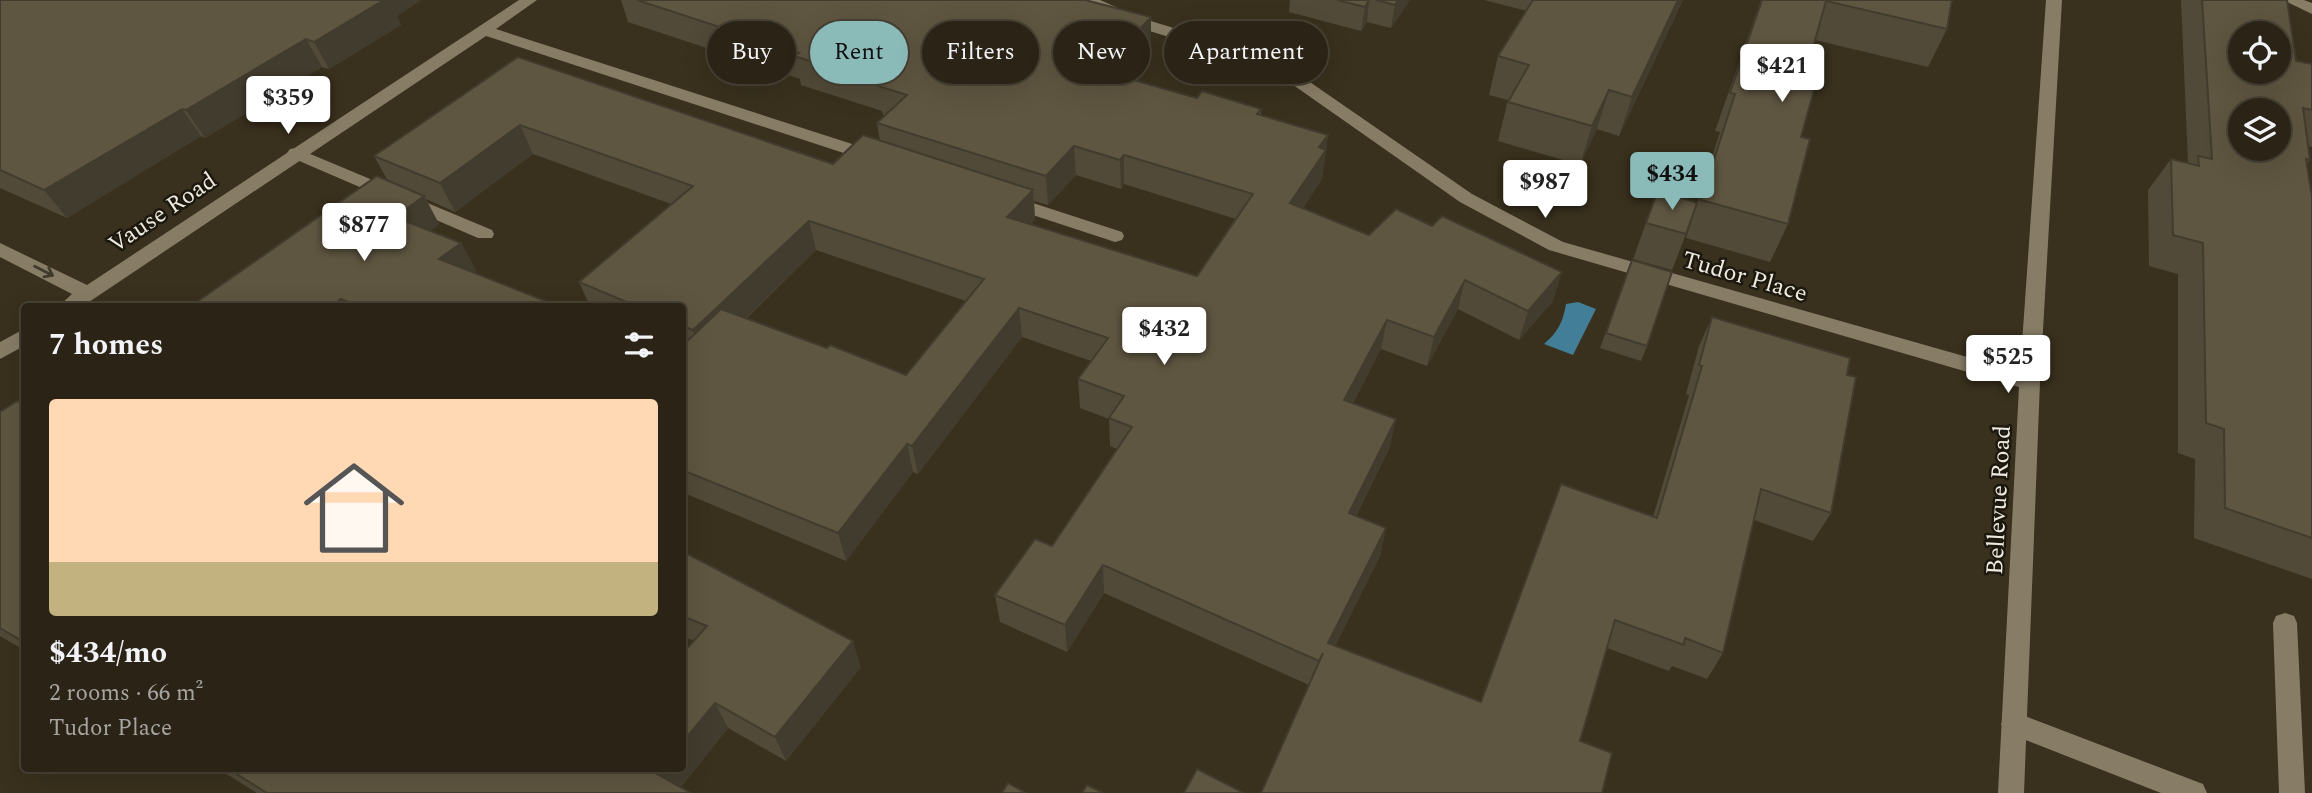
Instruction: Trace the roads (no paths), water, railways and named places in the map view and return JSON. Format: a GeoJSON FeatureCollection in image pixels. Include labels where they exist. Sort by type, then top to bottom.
{"type":"FeatureCollection","features":[{"type":"Feature","properties":{"kind":"street","name":"Vause Road"},"geometry":{"type":"LineString","coordinates":[[74,303],[529,0]]}},
{"type":"Feature","properties":{"kind":"street","name":"Tudor Place"},"geometry":{"type":"LineString","coordinates":[[1088,0],[1112,12],[1254,58],[1285,72],[1466,198],[1556,246],[2029,382]]}},
{"type":"Feature","properties":{"kind":"street","name":"Bellevue Road"},"geometry":{"type":"LineString","coordinates":[[2011,793],[2029,382],[2054,0]]}},
{"type":"Feature","properties":{"kind":"street"},"geometry":{"type":"LineString","coordinates":[[2291,0],[2312,9]]}},
{"type":"Feature","properties":{"kind":"street"},"geometry":{"type":"LineString","coordinates":[[483,30],[891,163]]}},
{"type":"Feature","properties":{"kind":"street"},"geometry":{"type":"LineString","coordinates":[[296,153],[485,234]]}},
{"type":"Feature","properties":{"kind":"street"},"geometry":{"type":"LineString","coordinates":[[997,197],[1115,236]]}},
{"type":"Feature","properties":{"kind":"street"},"geometry":{"type":"LineString","coordinates":[[0,249],[88,294]]}},
{"type":"Feature","properties":{"kind":"street"},"geometry":{"type":"LineString","coordinates":[[0,352],[21,338]]}},
{"type":"Feature","properties":{"kind":"street"},"geometry":{"type":"LineString","coordinates":[[2285,623],[2292,793]]}},
{"type":"Feature","properties":{"kind":"street"},"geometry":{"type":"LineString","coordinates":[[2014,724],[2194,793]]}},
{"type":"Feature","properties":{"kind":"water"},"geometry":{"type":"Polygon","coordinates":[[[1578,302],[1596,309],[1573,355],[1544,344],[1559,326],[1566,304],[1578,302]]]}}]}
